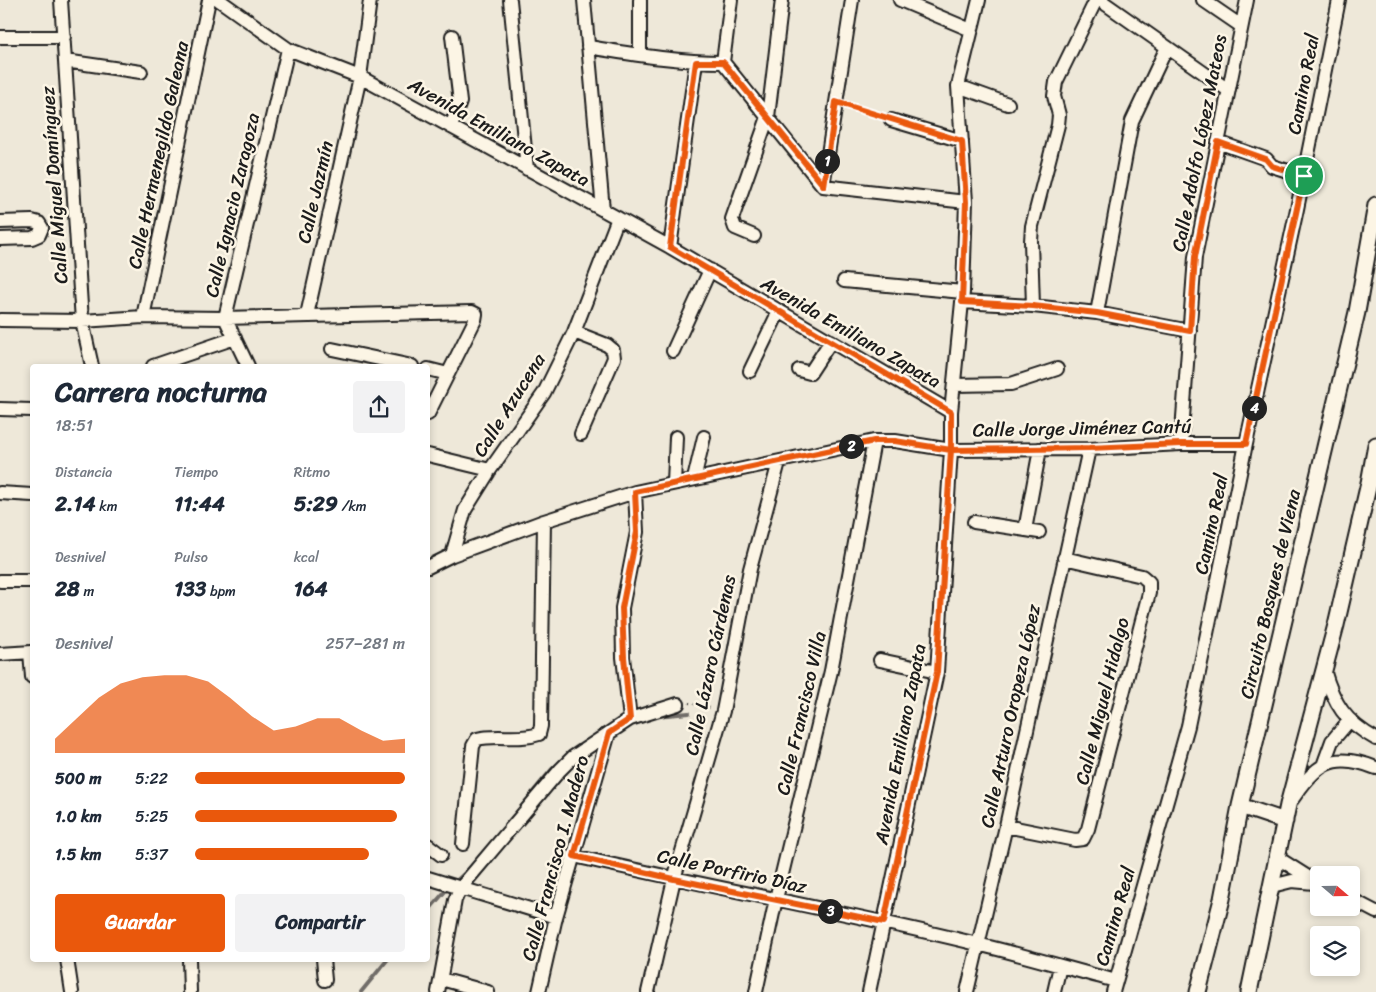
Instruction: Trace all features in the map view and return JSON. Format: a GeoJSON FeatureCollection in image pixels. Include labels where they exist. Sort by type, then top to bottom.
{"type":"FeatureCollection","features":[{"type":"Feature","properties":{"kind":"main road","name":"Circuito Bosques de Viena"},"geometry":{"type":"LineString","coordinates":[[1198,992],[1222,899],[1240,806],[1357,312],[1376,205]]}},
{"type":"Feature","properties":{"kind":"main road"},"geometry":{"type":"LineString","coordinates":[[1250,991],[1288,805],[1372,484],[1376,445]]}},
{"type":"Feature","properties":{"kind":"main road"},"geometry":{"type":"LineString","coordinates":[[1240,806],[1285,821]]}},
{"type":"Feature","properties":{"kind":"street","name":"Calle Miguel Domínguez"},"geometry":{"type":"LineString","coordinates":[[62,0],[82,321],[92,364]]}},
{"type":"Feature","properties":{"kind":"street","name":"Calle Hermenegildo Galeana"},"geometry":{"type":"LineString","coordinates":[[143,318],[209,0]]}},
{"type":"Feature","properties":{"kind":"street","name":"Avenida Emiliano Zapata"},"geometry":{"type":"LineString","coordinates":[[219,0],[288,49],[360,77],[618,218],[951,412],[951,450],[937,672],[869,992]]}},
{"type":"Feature","properties":{"kind":"street","name":"Calle Jazmín"},"geometry":{"type":"LineString","coordinates":[[307,315],[360,77],[370,0]]}},
{"type":"Feature","properties":{"kind":"street"},"geometry":{"type":"LineString","coordinates":[[510,0],[527,169]]}},
{"type":"Feature","properties":{"kind":"street"},"geometry":{"type":"LineString","coordinates":[[584,0],[603,210]]}},
{"type":"Feature","properties":{"kind":"street"},"geometry":{"type":"LineString","coordinates":[[640,0],[640,55]]}},
{"type":"Feature","properties":{"kind":"street"},"geometry":{"type":"LineString","coordinates":[[731,0],[723,62],[824,186],[966,202]]}},
{"type":"Feature","properties":{"kind":"street"},"geometry":{"type":"LineString","coordinates":[[754,236],[735,228],[732,218],[768,117],[782,0]]}},
{"type":"Feature","properties":{"kind":"street"},"geometry":{"type":"LineString","coordinates":[[824,186],[852,0]]}},
{"type":"Feature","properties":{"kind":"street"},"geometry":{"type":"LineString","coordinates":[[900,0],[971,30]]}},
{"type":"Feature","properties":{"kind":"street"},"geometry":{"type":"LineString","coordinates":[[951,412],[963,297],[966,202],[958,86],[979,0]]}},
{"type":"Feature","properties":{"kind":"street"},"geometry":{"type":"LineString","coordinates":[[1033,306],[1032,226],[1058,124],[1054,96],[1056,82],[1096,0]]}},
{"type":"Feature","properties":{"kind":"street"},"geometry":{"type":"LineString","coordinates":[[1100,0],[1228,90]]}},
{"type":"Feature","properties":{"kind":"street"},"geometry":{"type":"LineString","coordinates":[[1202,0],[1242,26]]}},
{"type":"Feature","properties":{"kind":"street","name":"Calle Adolfo López Mateos"},"geometry":{"type":"LineString","coordinates":[[1181,444],[1195,257],[1248,0]]}},
{"type":"Feature","properties":{"kind":"street","name":"Camino Real"},"geometry":{"type":"LineString","coordinates":[[1114,987],[1188,726],[1304,176],[1339,0]]}},
{"type":"Feature","properties":{"kind":"street"},"geometry":{"type":"LineString","coordinates":[[0,38],[64,36]]}},
{"type":"Feature","properties":{"kind":"street"},"geometry":{"type":"LineString","coordinates":[[450,127],[460,102],[452,36]]}},
{"type":"Feature","properties":{"kind":"street"},"geometry":{"type":"LineString","coordinates":[[588,47],[696,62],[723,62]]}},
{"type":"Feature","properties":{"kind":"street"},"geometry":{"type":"LineString","coordinates":[[1097,313],[1123,176],[1130,127],[1167,47]]}},
{"type":"Feature","properties":{"kind":"street","name":"Calle Ignacio Zaragoza"},"geometry":{"type":"LineString","coordinates":[[247,364],[225,318],[288,49]]}},
{"type":"Feature","properties":{"kind":"street"},"geometry":{"type":"LineString","coordinates":[[65,61],[141,72]]}},
{"type":"Feature","properties":{"kind":"street"},"geometry":{"type":"LineString","coordinates":[[670,247],[696,62]]}},
{"type":"Feature","properties":{"kind":"street"},"geometry":{"type":"LineString","coordinates":[[958,86],[1008,104]]}},
{"type":"Feature","properties":{"kind":"street"},"geometry":{"type":"LineString","coordinates":[[892,120],[962,141]]}},
{"type":"Feature","properties":{"kind":"street"},"geometry":{"type":"LineString","coordinates":[[1218,142],[1266,159],[1272,166],[1304,176]]}},
{"type":"Feature","properties":{"kind":"street","name":"Calle Azucena"},"geometry":{"type":"LineString","coordinates":[[452,555],[465,510],[490,470],[544,393],[574,332],[618,218]]}},
{"type":"Feature","properties":{"kind":"street"},"geometry":{"type":"LineString","coordinates":[[0,222],[32,221],[39,223],[42,228],[39,235],[32,238],[0,239]]}},
{"type":"Feature","properties":{"kind":"street"},"geometry":{"type":"LineString","coordinates":[[673,351],[710,270]]}},
{"type":"Feature","properties":{"kind":"street"},"geometry":{"type":"LineString","coordinates":[[844,280],[1097,313],[1190,331]]}},
{"type":"Feature","properties":{"kind":"street"},"geometry":{"type":"LineString","coordinates":[[750,371],[778,311]]}},
{"type":"Feature","properties":{"kind":"street"},"geometry":{"type":"LineString","coordinates":[[0,320],[82,321],[143,318],[472,312],[476,314],[475,320],[430,410]]}},
{"type":"Feature","properties":{"kind":"street"},"geometry":{"type":"LineString","coordinates":[[574,332],[607,345],[613,350],[614,358],[581,434]]}},
{"type":"Feature","properties":{"kind":"street"},"geometry":{"type":"LineString","coordinates":[[159,364],[235,338]]}},
{"type":"Feature","properties":{"kind":"street"},"geometry":{"type":"LineString","coordinates":[[799,370],[810,372],[831,341]]}},
{"type":"Feature","properties":{"kind":"street"},"geometry":{"type":"LineString","coordinates":[[332,350],[402,364]]}},
{"type":"Feature","properties":{"kind":"street"},"geometry":{"type":"LineString","coordinates":[[954,385],[1011,384],[1057,369]]}},
{"type":"Feature","properties":{"kind":"street"},"geometry":{"type":"LineString","coordinates":[[430,370],[448,374]]}},
{"type":"Feature","properties":{"kind":"street"},"geometry":{"type":"LineString","coordinates":[[0,409],[30,410]]}},
{"type":"Feature","properties":{"kind":"street"},"geometry":{"type":"LineString","coordinates":[[694,479],[704,436]]}},
{"type":"Feature","properties":{"kind":"street"},"geometry":{"type":"LineString","coordinates":[[674,483],[676,437]]}},
{"type":"Feature","properties":{"kind":"street","name":"Calle Jorge Jiménez Cantú"},"geometry":{"type":"LineString","coordinates":[[430,566],[452,555],[544,521],[635,492],[874,441],[895,441],[951,450],[1246,444]]}},
{"type":"Feature","properties":{"kind":"street","name":"Calle Francisco Villa"},"geometry":{"type":"LineString","coordinates":[[756,992],[776,899],[831,671],[874,441]]}},
{"type":"Feature","properties":{"kind":"street","name":"Calle Arturo Oropeza López"},"geometry":{"type":"LineString","coordinates":[[967,992],[1006,826],[1089,448]]}},
{"type":"Feature","properties":{"kind":"street"},"geometry":{"type":"LineString","coordinates":[[1025,530],[1040,449]]}},
{"type":"Feature","properties":{"kind":"street"},"geometry":{"type":"LineString","coordinates":[[430,455],[490,470]]}},
{"type":"Feature","properties":{"kind":"street","name":"Calle Lázaro Cárdenas"},"geometry":{"type":"LineString","coordinates":[[648,992],[674,879],[723,712],[750,569],[778,462]]}},
{"type":"Feature","properties":{"kind":"street"},"geometry":{"type":"LineString","coordinates":[[629,717],[622,608],[637,532],[635,492]]}},
{"type":"Feature","properties":{"kind":"street"},"geometry":{"type":"LineString","coordinates":[[0,493],[30,495]]}},
{"type":"Feature","properties":{"kind":"street"},"geometry":{"type":"LineString","coordinates":[[463,844],[473,746],[476,739],[485,737],[530,738],[538,734],[542,726],[544,521]]}},
{"type":"Feature","properties":{"kind":"street"},"geometry":{"type":"LineString","coordinates":[[974,522],[1040,532]]}},
{"type":"Feature","properties":{"kind":"street","name":"Calle Miguel Hidalgo"},"geometry":{"type":"LineString","coordinates":[[1006,826],[1074,840],[1083,839],[1088,830],[1149,593],[1149,582],[1142,576],[1064,558]]}},
{"type":"Feature","properties":{"kind":"street"},"geometry":{"type":"LineString","coordinates":[[0,581],[30,581]]}},
{"type":"Feature","properties":{"kind":"street"},"geometry":{"type":"LineString","coordinates":[[0,654],[30,652]]}},
{"type":"Feature","properties":{"kind":"street"},"geometry":{"type":"LineString","coordinates":[[880,660],[937,672]]}},
{"type":"Feature","properties":{"kind":"street"},"geometry":{"type":"LineString","coordinates":[[1324,670],[1330,692],[1349,721],[1362,732],[1376,740]]}},
{"type":"Feature","properties":{"kind":"street"},"geometry":{"type":"LineString","coordinates":[[488,992],[439,986],[455,900],[460,889],[573,757],[629,717],[678,704]]}},
{"type":"Feature","properties":{"kind":"street"},"geometry":{"type":"LineString","coordinates":[[1288,805],[1305,781],[1324,763],[1332,741],[1349,721]]}},
{"type":"Feature","properties":{"kind":"street","name":"Calle Francisco I. Madero"},"geometry":{"type":"LineString","coordinates":[[539,992],[556,917],[609,733]]}},
{"type":"Feature","properties":{"kind":"street"},"geometry":{"type":"LineString","coordinates":[[1324,763],[1340,760],[1366,764],[1376,768]]}},
{"type":"Feature","properties":{"kind":"street"},"geometry":{"type":"LineString","coordinates":[[430,847],[441,855]]}},
{"type":"Feature","properties":{"kind":"street","name":"Calle Porfirio Díaz"},"geometry":{"type":"LineString","coordinates":[[574,856],[978,944],[1060,966],[1114,987]]}},
{"type":"Feature","properties":{"kind":"street"},"geometry":{"type":"LineString","coordinates":[[1278,858],[1310,878]]}},
{"type":"Feature","properties":{"kind":"street"},"geometry":{"type":"LineString","coordinates":[[430,879],[556,917]]}},
{"type":"Feature","properties":{"kind":"street"},"geometry":{"type":"LineString","coordinates":[[1272,886],[1292,881],[1310,883]]}},
{"type":"Feature","properties":{"kind":"street"},"geometry":{"type":"LineString","coordinates":[[1360,904],[1376,912]]}},
{"type":"Feature","properties":{"kind":"street"},"geometry":{"type":"LineString","coordinates":[[67,962],[72,992]]}},
{"type":"Feature","properties":{"kind":"street"},"geometry":{"type":"LineString","coordinates":[[189,962],[190,992]]}},
{"type":"Feature","properties":{"kind":"street"},"geometry":{"type":"LineString","coordinates":[[323,962],[325,980]]}},
{"type":"Feature","properties":{"kind":"street"},"geometry":{"type":"LineString","coordinates":[[1054,992],[1060,966]]}},
{"type":"Feature","properties":{"kind":"path"},"geometry":{"type":"LineString","coordinates":[[836,102],[892,120]]}},
{"type":"Feature","properties":{"kind":"path"},"geometry":{"type":"LineString","coordinates":[[678,704],[693,704],[723,712]]}},
{"type":"Feature","properties":{"kind":"waterway"},"geometry":{"type":"LineString","coordinates":[[657,716],[689,713]]}},
{"type":"Feature","properties":{"kind":"waterway"},"geometry":{"type":"LineString","coordinates":[[532,793],[557,765]]}},
{"type":"Feature","properties":{"kind":"waterway"},"geometry":{"type":"LineString","coordinates":[[454,883],[467,871]]}},
{"type":"Feature","properties":{"kind":"waterway"},"geometry":{"type":"LineString","coordinates":[[430,909],[448,888]]}},
{"type":"Feature","properties":{"kind":"waterway"},"geometry":{"type":"LineString","coordinates":[[361,992],[386,962]]}},
{"type":"Feature","properties":{"kind":"route"},"geometry":{"type":"LineString","coordinates":[[1304,176],[1246,444],[951,450],[937,672],[884,922],[674,879],[574,856],[609,733],[630,719],[628,715],[622,608],[637,532],[635,492],[874,441],[895,441],[951,450],[951,412],[670,247],[696,62],[723,62],[824,186],[836,102],[962,141],[966,202],[962,302],[1033,306],[1097,313],[1190,331],[1195,257],[1218,142],[1266,159],[1272,166],[1304,176]]}}]}
